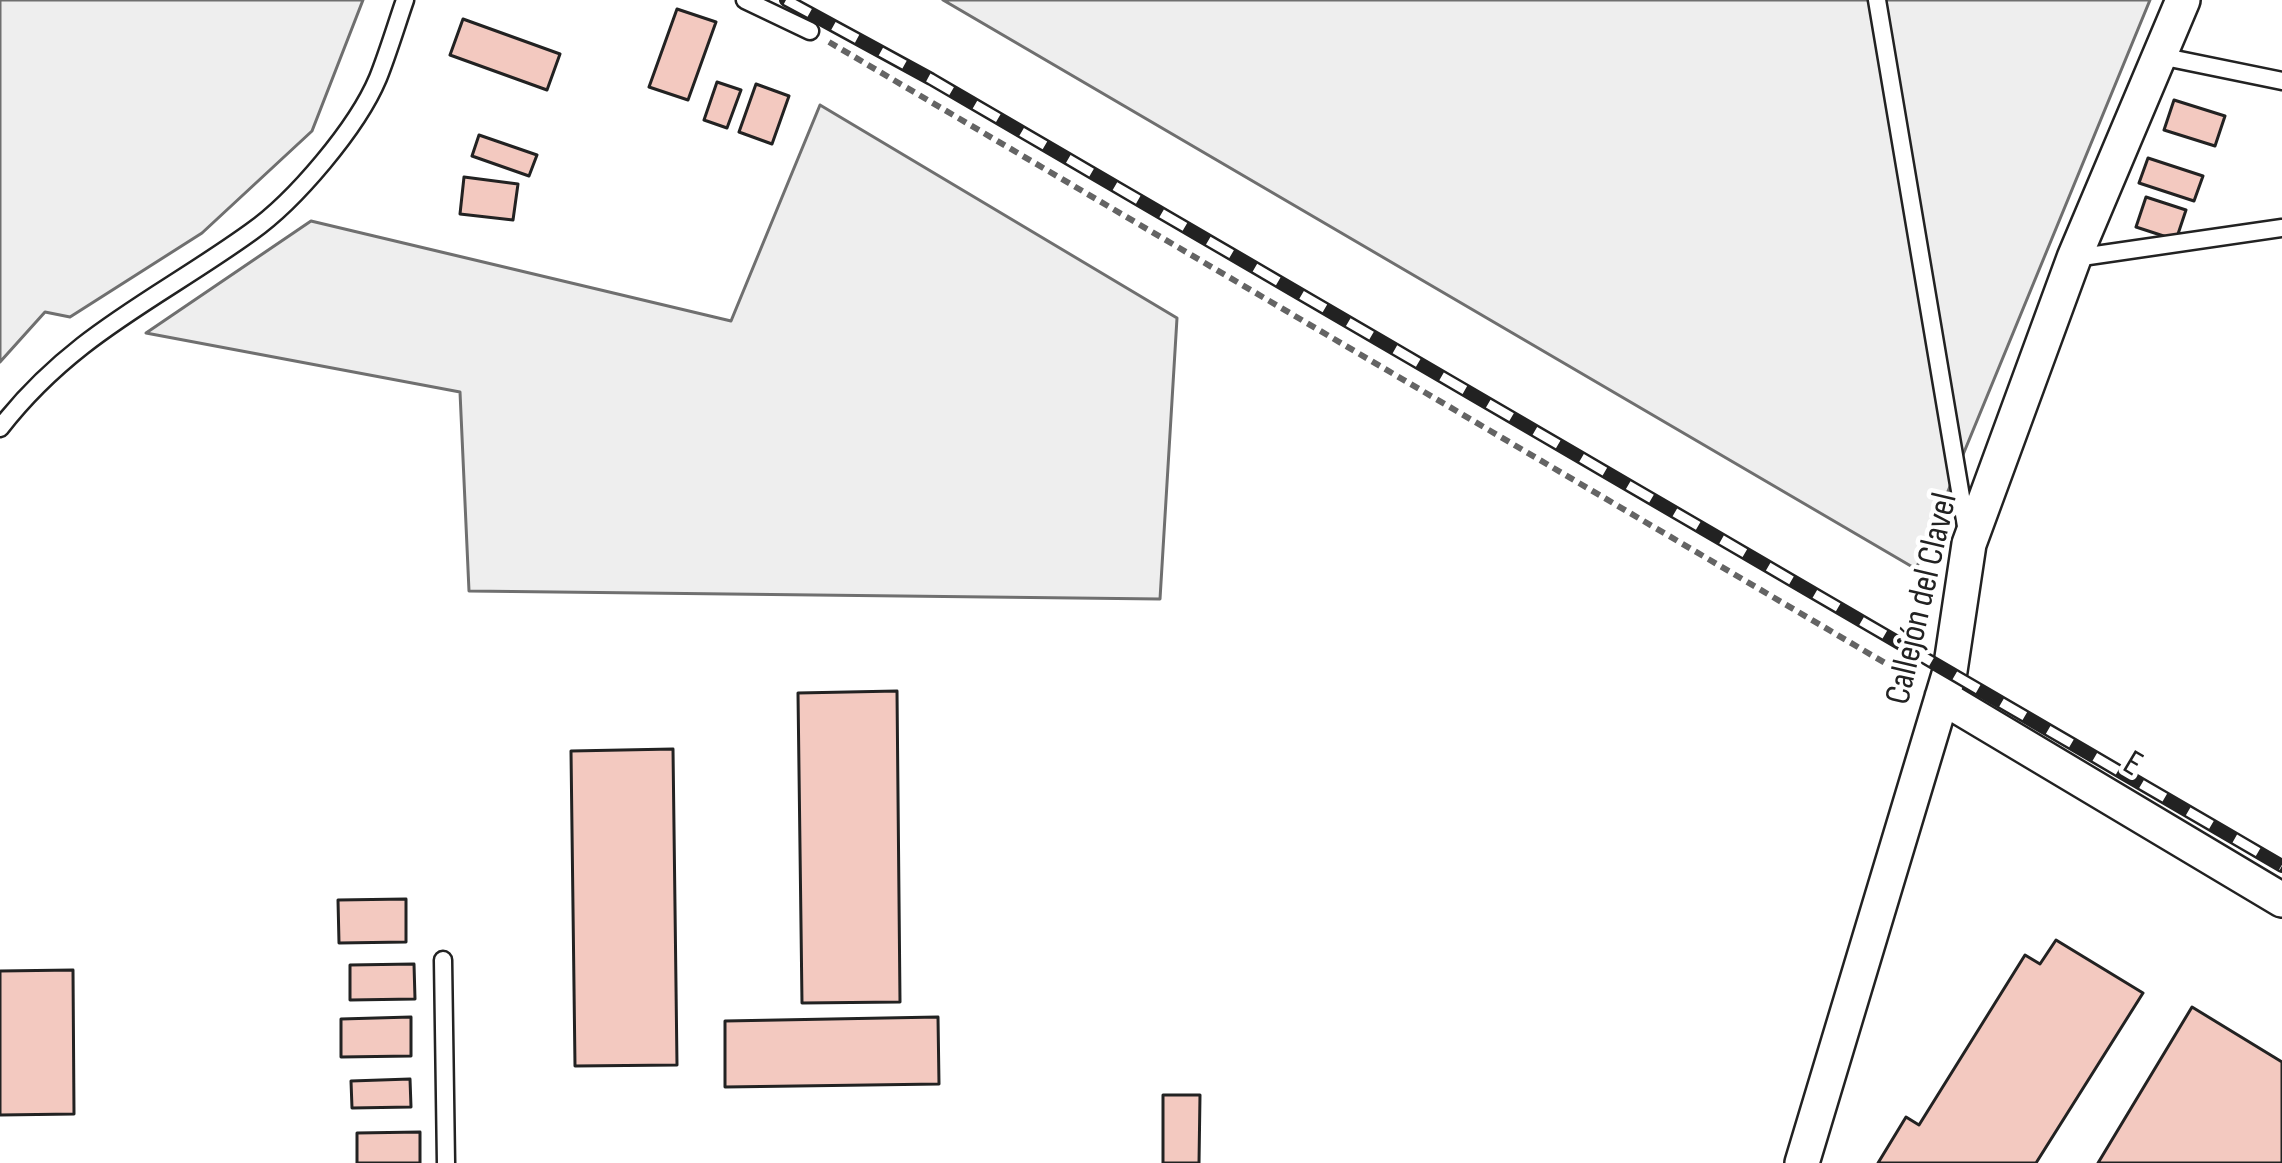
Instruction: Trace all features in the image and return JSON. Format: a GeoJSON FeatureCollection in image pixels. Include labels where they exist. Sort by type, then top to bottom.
{"type":"FeatureCollection","features":[{"type":"Feature","properties":{"kind":"street","name":"Callejón del Clavel"},"geometry":{"type":"LineString","coordinates":[[1802,1163],[1950,671],[1969,544],[2074,258],[2183,0]]}},
{"type":"Feature","properties":{"kind":"street","name":"E"},"geometry":{"type":"LineString","coordinates":[[1942,697],[2282,900]]}},
{"type":"Feature","properties":{"kind":"lane"},"geometry":{"type":"LineString","coordinates":[[0,428],[29,390],[101,328],[255,230],[324,163],[376,82],[405,0]]}},
{"type":"Feature","properties":{"kind":"lane"},"geometry":{"type":"LineString","coordinates":[[745,0],[810,31]]}},
{"type":"Feature","properties":{"kind":"lane"},"geometry":{"type":"LineString","coordinates":[[1877,0],[1969,544]]}},
{"type":"Feature","properties":{"kind":"lane"},"geometry":{"type":"LineString","coordinates":[[2160,56],[2282,81]]}},
{"type":"Feature","properties":{"kind":"lane"},"geometry":{"type":"LineString","coordinates":[[2074,258],[2282,228]]}},
{"type":"Feature","properties":{"kind":"lane"},"geometry":{"type":"LineString","coordinates":[[443,960],[446,1163]]}},
{"type":"Feature","properties":{"kind":"path"},"geometry":{"type":"LineString","coordinates":[[810,31],[1942,697]]}},
{"type":"Feature","properties":{"kind":"shaded area"},"geometry":{"type":"Polygon","coordinates":[[[0,0],[363,0],[312,131],[202,233],[70,317],[45,312],[0,362],[0,0]]]}},
{"type":"Feature","properties":{"kind":"shaded area"},"geometry":{"type":"Polygon","coordinates":[[[943,0],[2150,0],[1916,569],[943,0]]]}},
{"type":"Feature","properties":{"kind":"shaded area"},"geometry":{"type":"Polygon","coordinates":[[[820,105],[1177,318],[1160,599],[469,591],[460,392],[146,333],[311,221],[731,321],[820,105]]]}},
{"type":"Feature","properties":{"kind":"building"},"geometry":{"type":"Polygon","coordinates":[[[677,9],[716,22],[688,100],[649,87],[677,9]]]}},
{"type":"Feature","properties":{"kind":"building"},"geometry":{"type":"Polygon","coordinates":[[[463,19],[560,54],[547,90],[450,55],[463,19]]]}},
{"type":"Feature","properties":{"kind":"building"},"geometry":{"type":"Polygon","coordinates":[[[717,82],[741,90],[727,128],[704,120],[717,82]]]}},
{"type":"Feature","properties":{"kind":"building"},"geometry":{"type":"Polygon","coordinates":[[[756,84],[789,96],[772,144],[739,132],[756,84]]]}},
{"type":"Feature","properties":{"kind":"building"},"geometry":{"type":"Polygon","coordinates":[[[2174,100],[2225,116],[2215,146],[2164,130],[2174,100]]]}},
{"type":"Feature","properties":{"kind":"building"},"geometry":{"type":"Polygon","coordinates":[[[479,135],[537,155],[529,176],[472,156],[479,135]]]}},
{"type":"Feature","properties":{"kind":"building"},"geometry":{"type":"Polygon","coordinates":[[[2148,158],[2203,176],[2194,201],[2139,183],[2148,158]]]}},
{"type":"Feature","properties":{"kind":"building"},"geometry":{"type":"Polygon","coordinates":[[[464,177],[518,184],[513,220],[460,214],[464,177]]]}},
{"type":"Feature","properties":{"kind":"building"},"geometry":{"type":"Polygon","coordinates":[[[2146,197],[2186,210],[2176,240],[2136,227],[2146,197]]]}},
{"type":"Feature","properties":{"kind":"building"},"geometry":{"type":"Polygon","coordinates":[[[897,691],[900,1002],[802,1003],[798,693],[897,691]]]}},
{"type":"Feature","properties":{"kind":"building"},"geometry":{"type":"Polygon","coordinates":[[[673,749],[677,1065],[575,1066],[571,751],[673,749]]]}},
{"type":"Feature","properties":{"kind":"building"},"geometry":{"type":"Polygon","coordinates":[[[406,899],[406,942],[339,943],[338,900],[406,899]]]}},
{"type":"Feature","properties":{"kind":"building"},"geometry":{"type":"Polygon","coordinates":[[[2056,940],[2143,993],[2036,1163],[1878,1163],[1906,1117],[1919,1125],[2025,955],[2040,964],[2056,940]]]}},
{"type":"Feature","properties":{"kind":"building"},"geometry":{"type":"Polygon","coordinates":[[[414,964],[415,999],[350,1000],[350,965],[414,964]]]}},
{"type":"Feature","properties":{"kind":"building"},"geometry":{"type":"Polygon","coordinates":[[[73,970],[74,1114],[0,1115],[0,971],[73,970]]]}},
{"type":"Feature","properties":{"kind":"building"},"geometry":{"type":"Polygon","coordinates":[[[2192,1007],[2282,1062],[2282,1163],[2098,1163],[2192,1007]]]}},
{"type":"Feature","properties":{"kind":"building"},"geometry":{"type":"Polygon","coordinates":[[[411,1017],[411,1056],[341,1057],[341,1019],[411,1017]]]}},
{"type":"Feature","properties":{"kind":"building"},"geometry":{"type":"Polygon","coordinates":[[[938,1017],[939,1084],[725,1087],[725,1021],[938,1017]]]}},
{"type":"Feature","properties":{"kind":"building"},"geometry":{"type":"Polygon","coordinates":[[[410,1079],[411,1107],[352,1108],[351,1081],[410,1079]]]}},
{"type":"Feature","properties":{"kind":"building"},"geometry":{"type":"Polygon","coordinates":[[[1163,1095],[1200,1095],[1199,1163],[1163,1163],[1163,1095]]]}},
{"type":"Feature","properties":{"kind":"building"},"geometry":{"type":"Polygon","coordinates":[[[420,1132],[420,1163],[357,1163],[357,1133],[420,1132]]]}},
{"type":"Feature","properties":{"kind":"railway"},"geometry":{"type":"LineString","coordinates":[[786,0],[931,79],[2282,866]]}}]}
